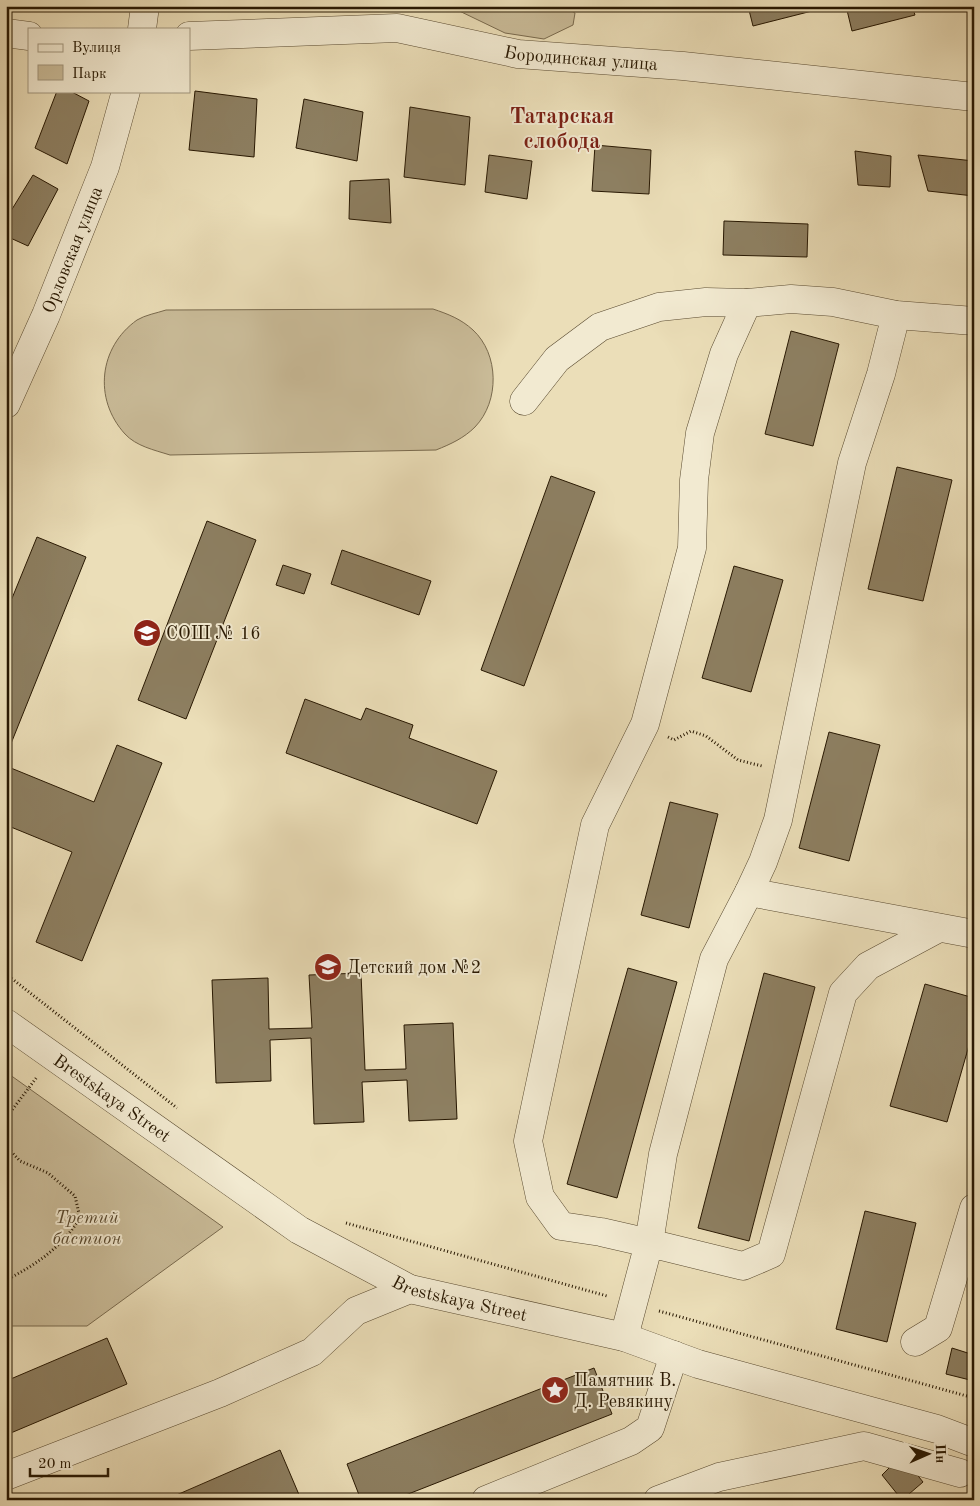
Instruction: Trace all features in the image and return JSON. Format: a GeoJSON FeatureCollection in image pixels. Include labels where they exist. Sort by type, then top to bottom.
{"type":"FeatureCollection","features":[{"type":"Feature","properties":{"kind":"street"},"geometry":{"type":"LineString","coordinates":[[142,28],[145,6]]}},
{"type":"Feature","properties":{"kind":"street","name":"Бородинская улица"},"geometry":{"type":"LineString","coordinates":[[190,36],[398,17],[518,54],[682,66],[974,97]]}},
{"type":"Feature","properties":{"kind":"street"},"geometry":{"type":"LineString","coordinates":[[6,33],[28,36]]}},
{"type":"Feature","properties":{"kind":"street","name":"Орловская улица"},"geometry":{"type":"LineString","coordinates":[[6,404],[46,315],[105,167],[126,92]]}},
{"type":"Feature","properties":{"kind":"street"},"geometry":{"type":"LineString","coordinates":[[524,401],[557,359],[600,327],[658,306],[706,302],[791,300],[833,302],[896,315],[974,321]]}},
{"type":"Feature","properties":{"kind":"street"},"geometry":{"type":"LineString","coordinates":[[747,302],[724,354],[700,433],[694,480],[692,548],[646,724],[595,825],[528,1141],[540,1197],[561,1226],[601,1232],[743,1266],[771,1254],[843,993],[868,966],[939,928]]}},
{"type":"Feature","properties":{"kind":"street"},"geometry":{"type":"LineString","coordinates":[[624,1337],[649,1243],[664,1154],[714,959],[764,862],[778,820],[852,463],[881,374],[896,315]]}},
{"type":"Feature","properties":{"kind":"street"},"geometry":{"type":"LineString","coordinates":[[748,892],[974,934]]}},
{"type":"Feature","properties":{"kind":"street","name":"Brestskaya Street"},"geometry":{"type":"LineString","coordinates":[[6,1023],[299,1230],[410,1289],[624,1337],[698,1364],[937,1429],[974,1443]]}},
{"type":"Feature","properties":{"kind":"street"},"geometry":{"type":"LineString","coordinates":[[915,1342],[938,1328],[974,1208]]}},
{"type":"Feature","properties":{"kind":"street"},"geometry":{"type":"LineString","coordinates":[[6,1476],[220,1393],[312,1352],[356,1311],[410,1289]]}},
{"type":"Feature","properties":{"kind":"street"},"geometry":{"type":"LineString","coordinates":[[486,1500],[631,1441],[650,1428],[674,1355]]}},
{"type":"Feature","properties":{"kind":"street"},"geometry":{"type":"LineString","coordinates":[[658,1500],[719,1477],[864,1446],[960,1473]]}},
{"type":"Feature","properties":{"kind":"path"},"geometry":{"type":"LineString","coordinates":[[646,724],[674,740],[691,731],[706,736],[738,760],[766,767]]}},
{"type":"Feature","properties":{"kind":"path"},"geometry":{"type":"LineString","coordinates":[[6,974],[177,1108]]}},
{"type":"Feature","properties":{"kind":"path"},"geometry":{"type":"LineString","coordinates":[[6,1146],[20,1161],[48,1173],[76,1196],[80,1218],[72,1231],[55,1249],[28,1269],[6,1280]]}},
{"type":"Feature","properties":{"kind":"path"},"geometry":{"type":"LineString","coordinates":[[339,1221],[974,1398]]}},
{"type":"Feature","properties":{"kind":"green space"},"geometry":{"type":"Polygon","coordinates":[[[449,6],[563,6],[575,13],[573,25],[544,39],[505,33],[449,6]]]}},
{"type":"Feature","properties":{"kind":"green space"},"geometry":{"type":"Polygon","coordinates":[[[433,309],[464,323],[482,340],[492,364],[493,378],[489,404],[475,427],[457,440],[436,450],[170,455],[146,447],[129,438],[115,420],[108,405],[105,390],[105,374],[108,359],[115,344],[124,331],[137,320],[151,314],[166,310],[433,309]]]}},
{"type":"Feature","properties":{"kind":"green space","name":"Третий бастион"},"geometry":{"type":"Polygon","coordinates":[[[6,1072],[223,1227],[87,1326],[6,1326],[6,1072]]]}},
{"type":"Feature","properties":{"kind":"building"},"geometry":{"type":"Polygon","coordinates":[[[101,6],[115,6],[114,10],[101,6]]]}},
{"type":"Feature","properties":{"kind":"building"},"geometry":{"type":"Polygon","coordinates":[[[748,6],[810,6],[812,11],[753,26],[748,6]]]}},
{"type":"Feature","properties":{"kind":"building"},"geometry":{"type":"Polygon","coordinates":[[[846,6],[912,6],[915,15],[852,31],[846,6]]]}},
{"type":"Feature","properties":{"kind":"building"},"geometry":{"type":"Polygon","coordinates":[[[195,91],[257,99],[254,157],[189,150],[195,91]]]}},
{"type":"Feature","properties":{"kind":"building"},"geometry":{"type":"Polygon","coordinates":[[[57,92],[72,92],[89,101],[67,164],[35,148],[57,92]]]}},
{"type":"Feature","properties":{"kind":"building"},"geometry":{"type":"Polygon","coordinates":[[[304,99],[363,112],[357,161],[296,148],[304,99]]]}},
{"type":"Feature","properties":{"kind":"building"},"geometry":{"type":"Polygon","coordinates":[[[410,107],[470,117],[465,185],[404,177],[410,107]]]}},
{"type":"Feature","properties":{"kind":"building"},"geometry":{"type":"Polygon","coordinates":[[[595,145],[651,150],[649,194],[592,191],[595,145]]]}},
{"type":"Feature","properties":{"kind":"building"},"geometry":{"type":"Polygon","coordinates":[[[855,151],[891,156],[890,187],[858,185],[855,151]]]}},
{"type":"Feature","properties":{"kind":"building"},"geometry":{"type":"Polygon","coordinates":[[[489,155],[532,161],[527,199],[485,192],[489,155]]]}},
{"type":"Feature","properties":{"kind":"building"},"geometry":{"type":"Polygon","coordinates":[[[918,155],[974,161],[974,196],[928,191],[918,155]]]}},
{"type":"Feature","properties":{"kind":"building"},"geometry":{"type":"Polygon","coordinates":[[[33,175],[58,189],[28,246],[6,236],[6,219],[33,175]]]}},
{"type":"Feature","properties":{"kind":"building"},"geometry":{"type":"Polygon","coordinates":[[[389,179],[391,223],[349,219],[350,181],[389,179]]]}},
{"type":"Feature","properties":{"kind":"building"},"geometry":{"type":"Polygon","coordinates":[[[724,221],[808,224],[807,257],[723,255],[724,221]]]}},
{"type":"Feature","properties":{"kind":"building"},"geometry":{"type":"Polygon","coordinates":[[[6,289],[11,292],[6,301],[6,289]]]}},
{"type":"Feature","properties":{"kind":"building"},"geometry":{"type":"Polygon","coordinates":[[[791,331],[839,344],[813,446],[765,434],[791,331]]]}},
{"type":"Feature","properties":{"kind":"building"},"geometry":{"type":"Polygon","coordinates":[[[897,467],[952,480],[923,601],[868,589],[897,467]]]}},
{"type":"Feature","properties":{"kind":"building"},"geometry":{"type":"Polygon","coordinates":[[[551,476],[595,492],[524,686],[481,670],[551,476]]]}},
{"type":"Feature","properties":{"kind":"building"},"geometry":{"type":"Polygon","coordinates":[[[207,521],[256,540],[186,719],[138,700],[207,521]]]}},
{"type":"Feature","properties":{"kind":"building"},"geometry":{"type":"Polygon","coordinates":[[[37,537],[86,557],[6,756],[6,613],[37,537]]]}},
{"type":"Feature","properties":{"kind":"building"},"geometry":{"type":"Polygon","coordinates":[[[342,550],[431,581],[419,615],[331,584],[342,550]]]}},
{"type":"Feature","properties":{"kind":"building"},"geometry":{"type":"Polygon","coordinates":[[[283,565],[311,574],[304,594],[276,585],[283,565]]]}},
{"type":"Feature","properties":{"kind":"building"},"geometry":{"type":"Polygon","coordinates":[[[734,566],[783,580],[751,692],[702,678],[734,566]]]}},
{"type":"Feature","properties":{"kind":"building"},"geometry":{"type":"Polygon","coordinates":[[[305,699],[361,720],[366,708],[413,725],[409,738],[497,771],[477,824],[286,753],[305,699]]]}},
{"type":"Feature","properties":{"kind":"building"},"geometry":{"type":"Polygon","coordinates":[[[829,732],[880,745],[849,861],[799,848],[829,732]]]}},
{"type":"Feature","properties":{"kind":"building"},"geometry":{"type":"Polygon","coordinates":[[[117,745],[162,763],[82,961],[36,942],[72,852],[6,825],[6,766],[94,802],[117,745]]]}},
{"type":"Feature","properties":{"kind":"building"},"geometry":{"type":"Polygon","coordinates":[[[670,802],[718,814],[689,928],[641,915],[670,802]]]}},
{"type":"Feature","properties":{"kind":"building"},"geometry":{"type":"Polygon","coordinates":[[[628,968],[677,982],[617,1198],[567,1184],[628,968]]]}},
{"type":"Feature","properties":{"kind":"building"},"geometry":{"type":"Polygon","coordinates":[[[361,973],[365,1070],[406,1069],[404,1025],[453,1023],[457,1119],[409,1121],[407,1080],[362,1082],[364,1122],[314,1124],[311,1038],[270,1040],[271,1081],[216,1083],[212,980],[268,978],[269,1029],[312,1028],[309,975],[361,973]]]}},
{"type":"Feature","properties":{"kind":"building"},"geometry":{"type":"Polygon","coordinates":[[[764,973],[815,987],[749,1241],[698,1228],[764,973]]]}},
{"type":"Feature","properties":{"kind":"building"},"geometry":{"type":"Polygon","coordinates":[[[925,984],[974,998],[974,1028],[947,1122],[890,1106],[925,984]]]}},
{"type":"Feature","properties":{"kind":"building"},"geometry":{"type":"Polygon","coordinates":[[[865,1211],[916,1223],[887,1342],[836,1329],[865,1211]]]}},
{"type":"Feature","properties":{"kind":"building"},"geometry":{"type":"Polygon","coordinates":[[[107,1338],[127,1384],[6,1435],[6,1381],[107,1338]]]}},
{"type":"Feature","properties":{"kind":"building"},"geometry":{"type":"Polygon","coordinates":[[[952,1348],[974,1355],[974,1381],[946,1374],[952,1348]]]}},
{"type":"Feature","properties":{"kind":"building"},"geometry":{"type":"Polygon","coordinates":[[[594,1368],[612,1414],[393,1500],[361,1500],[347,1464],[594,1368]]]}},
{"type":"Feature","properties":{"kind":"building"},"geometry":{"type":"Polygon","coordinates":[[[280,1450],[300,1497],[294,1500],[165,1500],[280,1450]]]}},
{"type":"Feature","properties":{"kind":"building"},"geometry":{"type":"Polygon","coordinates":[[[892,1465],[915,1472],[923,1482],[902,1500],[882,1475],[892,1465]]]}},
{"type":"Feature","properties":{"kind":"place","name":"СОШ № 16"},"geometry":{"type":"Point","coordinates":[147,633]}},
{"type":"Feature","properties":{"kind":"place","name":"Детский дом №2"},"geometry":{"type":"Point","coordinates":[328,967]}},
{"type":"Feature","properties":{"kind":"place","name":"Памятник В. Д. Ревякину"},"geometry":{"type":"Point","coordinates":[555,1390]}},
{"type":"Feature","properties":{"kind":"district","name":"Татарская слобода"},"geometry":{"type":"Point","coordinates":[562,128]}}]}
